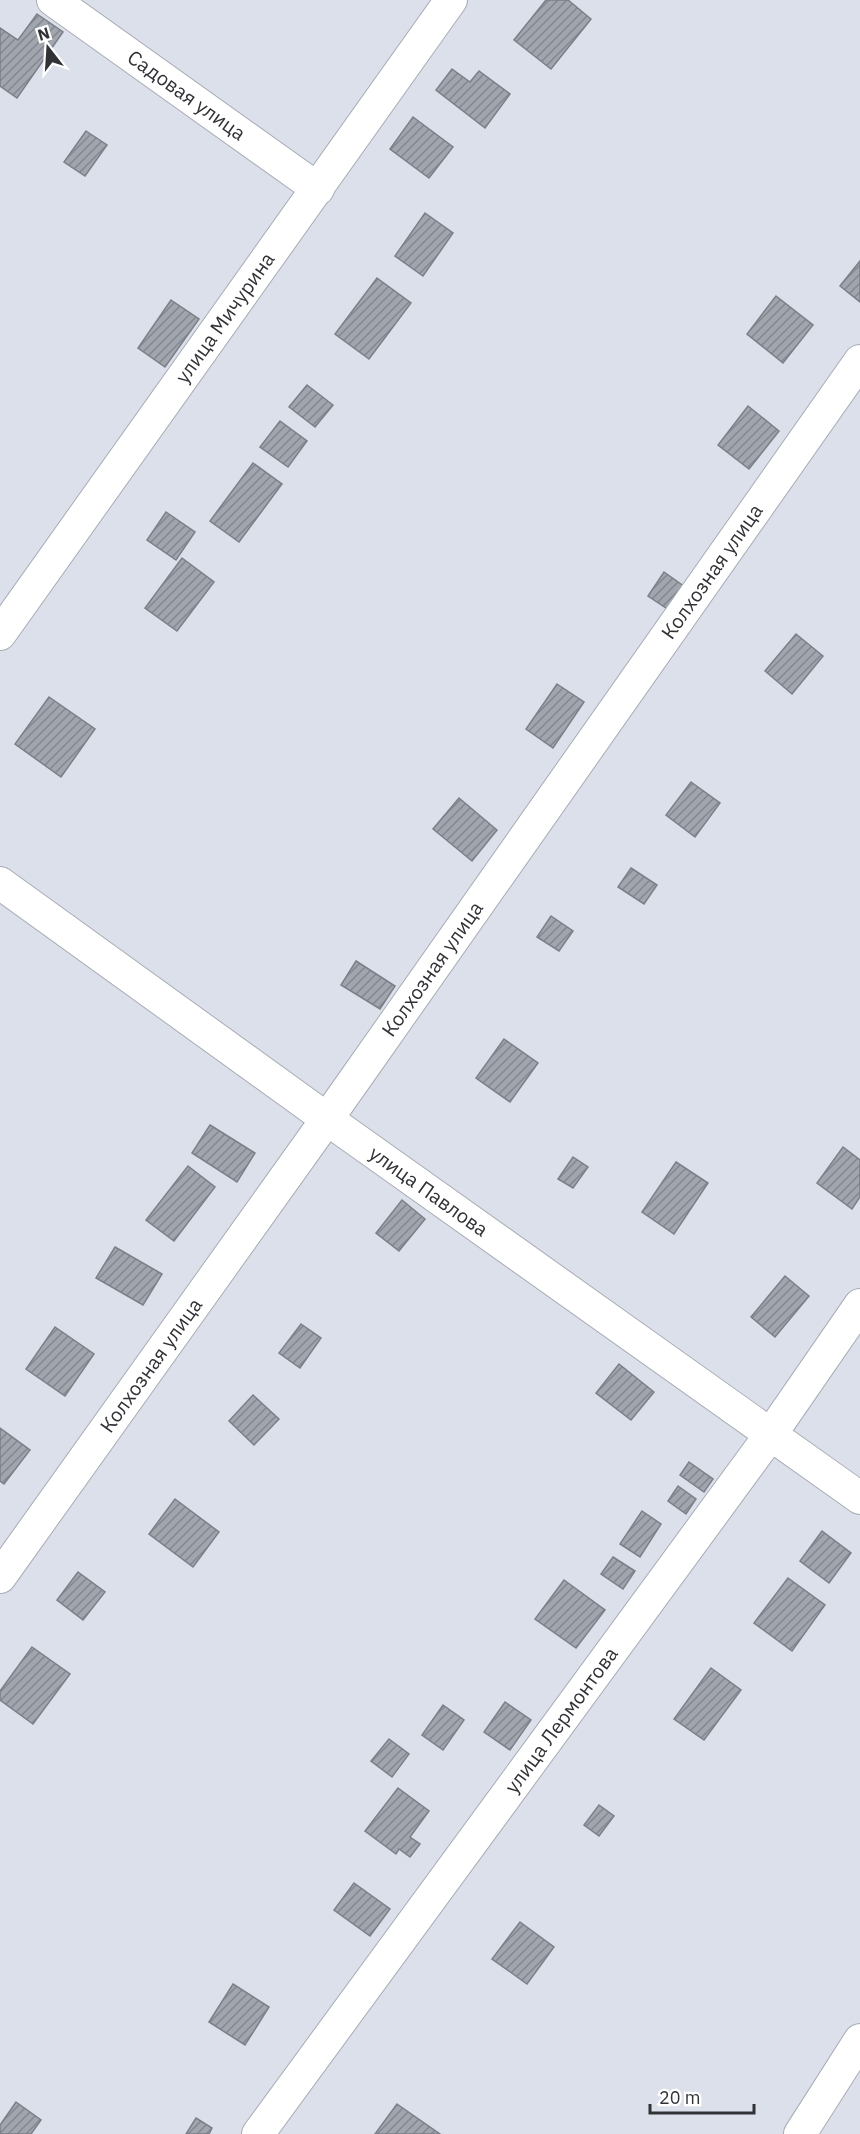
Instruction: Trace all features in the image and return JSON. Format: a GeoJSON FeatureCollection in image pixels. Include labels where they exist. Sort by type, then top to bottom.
{"type":"FeatureCollection","features":[{"type":"Feature","properties":{"kind":"street","name":"Садовая улица"},"geometry":{"type":"LineString","coordinates":[[53,0],[318,189]]}},
{"type":"Feature","properties":{"kind":"street","name":"улица Мичурина"},"geometry":{"type":"LineString","coordinates":[[0,634],[451,0]]}},
{"type":"Feature","properties":{"kind":"street","name":"Колхозная улица"},"geometry":{"type":"LineString","coordinates":[[0,1577],[327,1119],[860,361]]}},
{"type":"Feature","properties":{"kind":"street","name":"улица Павлова"},"geometry":{"type":"LineString","coordinates":[[0,883],[860,1498]]}},
{"type":"Feature","properties":{"kind":"street","name":"улица Лермонтова"},"geometry":{"type":"LineString","coordinates":[[258,2134],[771,1434],[860,1305]]}},
{"type":"Feature","properties":{"kind":"street"},"geometry":{"type":"LineString","coordinates":[[800,2134],[860,2040]]}},
{"type":"Feature","properties":{"kind":"building"},"geometry":{"type":"Polygon","coordinates":[[[546,0],[568,0],[591,19],[551,69],[514,40],[546,0]]]}},
{"type":"Feature","properties":{"kind":"building"},"geometry":{"type":"Polygon","coordinates":[[[37,14],[63,32],[17,98],[0,86],[0,28],[18,40],[37,14]]]}},
{"type":"Feature","properties":{"kind":"building"},"geometry":{"type":"Polygon","coordinates":[[[452,69],[470,82],[479,71],[510,94],[485,128],[436,90],[452,69]]]}},
{"type":"Feature","properties":{"kind":"building"},"geometry":{"type":"Polygon","coordinates":[[[413,117],[453,147],[429,178],[390,149],[413,117]]]}},
{"type":"Feature","properties":{"kind":"building"},"geometry":{"type":"Polygon","coordinates":[[[86,131],[107,145],[85,176],[64,162],[86,131]]]}},
{"type":"Feature","properties":{"kind":"building"},"geometry":{"type":"Polygon","coordinates":[[[425,213],[453,233],[423,276],[395,256],[425,213]]]}},
{"type":"Feature","properties":{"kind":"building"},"geometry":{"type":"Polygon","coordinates":[[[860,261],[860,302],[840,286],[860,261]]]}},
{"type":"Feature","properties":{"kind":"building"},"geometry":{"type":"Polygon","coordinates":[[[377,278],[411,303],[369,359],[335,334],[377,278]]]}},
{"type":"Feature","properties":{"kind":"building"},"geometry":{"type":"Polygon","coordinates":[[[776,296],[813,325],[783,363],[747,334],[776,296]]]}},
{"type":"Feature","properties":{"kind":"building"},"geometry":{"type":"Polygon","coordinates":[[[171,300],[199,319],[165,367],[138,348],[171,300]]]}},
{"type":"Feature","properties":{"kind":"building"},"geometry":{"type":"Polygon","coordinates":[[[307,385],[333,405],[315,427],[289,407],[307,385]]]}},
{"type":"Feature","properties":{"kind":"building"},"geometry":{"type":"Polygon","coordinates":[[[748,406],[779,431],[749,469],[718,445],[748,406]]]}},
{"type":"Feature","properties":{"kind":"building"},"geometry":{"type":"Polygon","coordinates":[[[280,421],[307,441],[288,467],[260,447],[280,421]]]}},
{"type":"Feature","properties":{"kind":"building"},"geometry":{"type":"Polygon","coordinates":[[[253,463],[282,484],[239,542],[210,521],[253,463]]]}},
{"type":"Feature","properties":{"kind":"building"},"geometry":{"type":"Polygon","coordinates":[[[166,512],[195,532],[176,560],[147,540],[166,512]]]}},
{"type":"Feature","properties":{"kind":"building"},"geometry":{"type":"Polygon","coordinates":[[[182,558],[214,582],[177,631],[145,608],[182,558]]]}},
{"type":"Feature","properties":{"kind":"building"},"geometry":{"type":"Polygon","coordinates":[[[664,572],[685,587],[669,610],[648,596],[664,572]]]}},
{"type":"Feature","properties":{"kind":"building"},"geometry":{"type":"Polygon","coordinates":[[[796,634],[823,656],[792,694],[765,671],[796,634]]]}},
{"type":"Feature","properties":{"kind":"building"},"geometry":{"type":"Polygon","coordinates":[[[557,684],[584,702],[553,748],[526,729],[557,684]]]}},
{"type":"Feature","properties":{"kind":"building"},"geometry":{"type":"Polygon","coordinates":[[[49,697],[95,729],[61,777],[15,744],[49,697]]]}},
{"type":"Feature","properties":{"kind":"building"},"geometry":{"type":"Polygon","coordinates":[[[691,782],[720,803],[695,837],[666,815],[691,782]]]}},
{"type":"Feature","properties":{"kind":"building"},"geometry":{"type":"Polygon","coordinates":[[[459,798],[497,830],[472,861],[433,829],[459,798]]]}},
{"type":"Feature","properties":{"kind":"building"},"geometry":{"type":"Polygon","coordinates":[[[631,868],[657,885],[644,904],[618,887],[631,868]]]}},
{"type":"Feature","properties":{"kind":"building"},"geometry":{"type":"Polygon","coordinates":[[[551,916],[573,931],[559,951],[537,937],[551,916]]]}},
{"type":"Feature","properties":{"kind":"building"},"geometry":{"type":"Polygon","coordinates":[[[356,961],[395,986],[380,1009],[341,985],[356,961]]]}},
{"type":"Feature","properties":{"kind":"building"},"geometry":{"type":"Polygon","coordinates":[[[504,1039],[538,1063],[510,1102],[476,1078],[504,1039]]]}},
{"type":"Feature","properties":{"kind":"building"},"geometry":{"type":"Polygon","coordinates":[[[210,1125],[255,1153],[237,1182],[192,1153],[210,1125]]]}},
{"type":"Feature","properties":{"kind":"building"},"geometry":{"type":"Polygon","coordinates":[[[843,1147],[860,1160],[860,1197],[852,1209],[817,1183],[843,1147]]]}},
{"type":"Feature","properties":{"kind":"building"},"geometry":{"type":"Polygon","coordinates":[[[573,1157],[588,1167],[573,1188],[558,1179],[573,1157]]]}},
{"type":"Feature","properties":{"kind":"building"},"geometry":{"type":"Polygon","coordinates":[[[676,1162],[708,1183],[674,1234],[642,1212],[676,1162]]]}},
{"type":"Feature","properties":{"kind":"building"},"geometry":{"type":"Polygon","coordinates":[[[188,1166],[215,1187],[174,1241],[146,1220],[188,1166]]]}},
{"type":"Feature","properties":{"kind":"building"},"geometry":{"type":"Polygon","coordinates":[[[402,1200],[425,1219],[399,1251],[376,1233],[402,1200]]]}},
{"type":"Feature","properties":{"kind":"building"},"geometry":{"type":"Polygon","coordinates":[[[115,1247],[162,1274],[143,1305],[96,1278],[115,1247]]]}},
{"type":"Feature","properties":{"kind":"building"},"geometry":{"type":"Polygon","coordinates":[[[785,1276],[809,1296],[775,1337],[751,1317],[785,1276]]]}},
{"type":"Feature","properties":{"kind":"building"},"geometry":{"type":"Polygon","coordinates":[[[301,1324],[321,1338],[300,1368],[279,1353],[301,1324]]]}},
{"type":"Feature","properties":{"kind":"building"},"geometry":{"type":"Polygon","coordinates":[[[55,1327],[94,1354],[65,1396],[26,1369],[55,1327]]]}},
{"type":"Feature","properties":{"kind":"building"},"geometry":{"type":"Polygon","coordinates":[[[619,1364],[654,1392],[631,1420],[596,1393],[619,1364]]]}},
{"type":"Feature","properties":{"kind":"building"},"geometry":{"type":"Polygon","coordinates":[[[253,1395],[279,1419],[254,1445],[229,1421],[253,1395]]]}},
{"type":"Feature","properties":{"kind":"building"},"geometry":{"type":"Polygon","coordinates":[[[0,1428],[30,1450],[4,1484],[0,1481],[0,1428]]]}},
{"type":"Feature","properties":{"kind":"building"},"geometry":{"type":"Polygon","coordinates":[[[689,1462],[713,1479],[704,1492],[680,1475],[689,1462]]]}},
{"type":"Feature","properties":{"kind":"building"},"geometry":{"type":"Polygon","coordinates":[[[678,1486],[696,1499],[686,1514],[668,1501],[678,1486]]]}},
{"type":"Feature","properties":{"kind":"building"},"geometry":{"type":"Polygon","coordinates":[[[175,1499],[219,1532],[193,1567],[149,1534],[175,1499]]]}},
{"type":"Feature","properties":{"kind":"building"},"geometry":{"type":"Polygon","coordinates":[[[642,1511],[661,1524],[640,1557],[620,1544],[642,1511]]]}},
{"type":"Feature","properties":{"kind":"building"},"geometry":{"type":"Polygon","coordinates":[[[822,1531],[851,1553],[829,1583],[800,1561],[822,1531]]]}},
{"type":"Feature","properties":{"kind":"building"},"geometry":{"type":"Polygon","coordinates":[[[613,1557],[635,1571],[623,1589],[601,1574],[613,1557]]]}},
{"type":"Feature","properties":{"kind":"building"},"geometry":{"type":"Polygon","coordinates":[[[78,1572],[105,1592],[83,1620],[57,1600],[78,1572]]]}},
{"type":"Feature","properties":{"kind":"building"},"geometry":{"type":"Polygon","coordinates":[[[788,1578],[825,1605],[792,1651],[754,1623],[788,1578]]]}},
{"type":"Feature","properties":{"kind":"building"},"geometry":{"type":"Polygon","coordinates":[[[564,1580],[605,1610],[576,1648],[535,1619],[564,1580]]]}},
{"type":"Feature","properties":{"kind":"building"},"geometry":{"type":"Polygon","coordinates":[[[32,1647],[70,1674],[33,1724],[0,1700],[0,1691],[32,1647]]]}},
{"type":"Feature","properties":{"kind":"building"},"geometry":{"type":"Polygon","coordinates":[[[711,1668],[741,1690],[704,1740],[674,1719],[711,1668]]]}},
{"type":"Feature","properties":{"kind":"building"},"geometry":{"type":"Polygon","coordinates":[[[505,1702],[531,1720],[510,1750],[484,1732],[505,1702]]]}},
{"type":"Feature","properties":{"kind":"building"},"geometry":{"type":"Polygon","coordinates":[[[443,1705],[464,1720],[443,1750],[422,1735],[443,1705]]]}},
{"type":"Feature","properties":{"kind":"building"},"geometry":{"type":"Polygon","coordinates":[[[389,1739],[409,1754],[392,1777],[371,1761],[389,1739]]]}},
{"type":"Feature","properties":{"kind":"building"},"geometry":{"type":"Polygon","coordinates":[[[398,1788],[429,1811],[410,1837],[420,1844],[410,1857],[399,1849],[396,1854],[365,1831],[398,1788]]]}},
{"type":"Feature","properties":{"kind":"building"},"geometry":{"type":"Polygon","coordinates":[[[599,1805],[614,1816],[599,1836],[584,1825],[599,1805]]]}},
{"type":"Feature","properties":{"kind":"building"},"geometry":{"type":"Polygon","coordinates":[[[354,1883],[390,1909],[370,1936],[334,1910],[354,1883]]]}},
{"type":"Feature","properties":{"kind":"building"},"geometry":{"type":"Polygon","coordinates":[[[520,1922],[554,1947],[527,1984],[492,1959],[520,1922]]]}},
{"type":"Feature","properties":{"kind":"building"},"geometry":{"type":"Polygon","coordinates":[[[233,1984],[269,2007],[245,2045],[209,2022],[233,1984]]]}},
{"type":"Feature","properties":{"kind":"building"},"geometry":{"type":"Polygon","coordinates":[[[16,2102],[41,2120],[31,2134],[0,2134],[0,2125],[16,2102]]]}},
{"type":"Feature","properties":{"kind":"building"},"geometry":{"type":"Polygon","coordinates":[[[397,2104],[440,2134],[375,2134],[397,2104]]]}},
{"type":"Feature","properties":{"kind":"building"},"geometry":{"type":"Polygon","coordinates":[[[196,2118],[212,2128],[209,2134],[186,2134],[196,2118]]]}}]}
